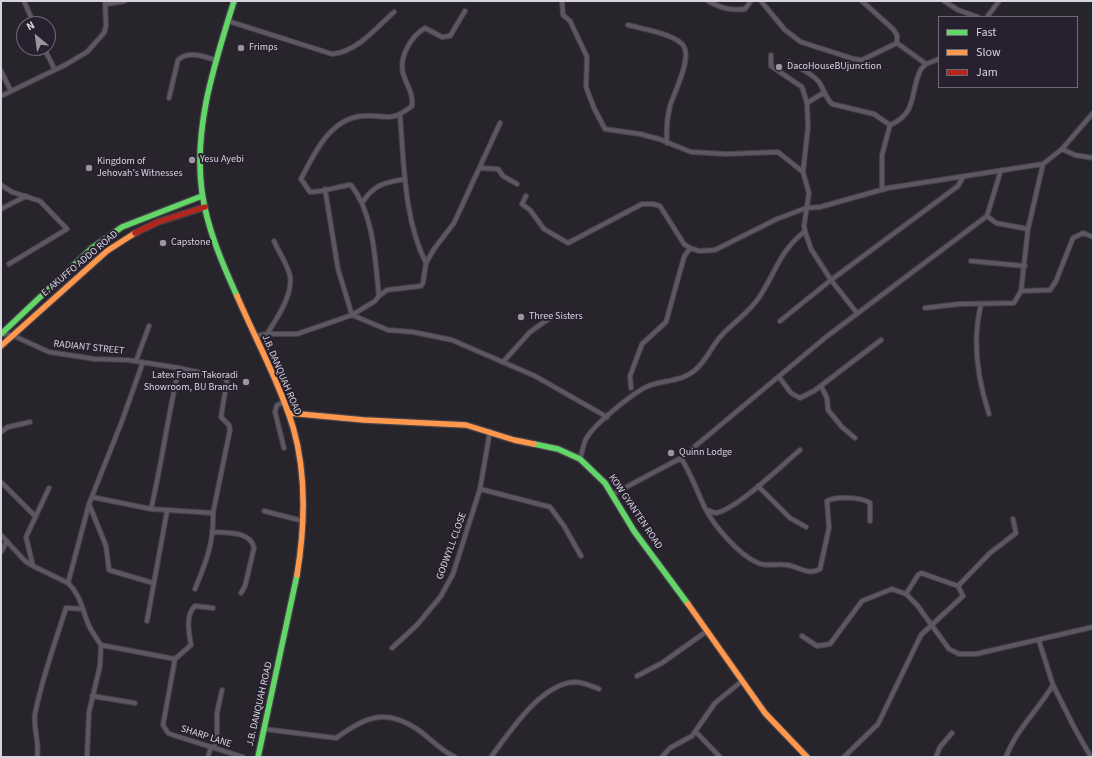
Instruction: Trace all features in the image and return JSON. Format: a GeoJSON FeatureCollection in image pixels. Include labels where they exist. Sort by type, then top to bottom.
{"type":"FeatureCollection","features":[{"type":"Feature","properties":{"kind":"main road","name":"J.B. DANQUAH ROAD"},"geometry":{"type":"LineString","coordinates":[[234,1],[206,96],[202,122],[200,160],[202,196],[218,249],[285,401],[302,467],[303,521],[296,583],[258,757]]}},
{"type":"Feature","properties":{"kind":"main road","name":"E. AKUFFO ADDO ROAD"},"geometry":{"type":"LineString","coordinates":[[1,334],[92,248],[122,227],[202,196]]}},
{"type":"Feature","properties":{"kind":"main road","name":"E. AKUFFO ADDO ROAD"},"geometry":{"type":"LineString","coordinates":[[1,346],[96,261],[129,236],[158,222],[205,207]]}},
{"type":"Feature","properties":{"kind":"main road","name":"KOW GYANTEN ROAD"},"geometry":{"type":"LineString","coordinates":[[289,413],[364,420],[458,424],[490,431],[514,440],[558,449],[580,459],[597,474],[613,494],[625,517],[667,573],[765,713],[807,757]]}},
{"type":"Feature","properties":{"kind":"street"},"geometry":{"type":"LineString","coordinates":[[24,1],[31,16]]}},
{"type":"Feature","properties":{"kind":"street"},"geometry":{"type":"LineString","coordinates":[[1,96],[55,70],[87,52],[104,34],[106,26],[106,3],[125,1]]}},
{"type":"Feature","properties":{"kind":"street"},"geometry":{"type":"LineString","coordinates":[[562,1],[562,15],[570,21],[587,57],[586,86],[594,108],[605,129],[640,134],[691,152],[726,154],[778,152],[803,172]]}},
{"type":"Feature","properties":{"kind":"street"},"geometry":{"type":"LineString","coordinates":[[708,1],[723,8],[737,10],[745,9],[751,1]]}},
{"type":"Feature","properties":{"kind":"street"},"geometry":{"type":"LineString","coordinates":[[761,1],[785,30],[801,42],[854,59],[862,60],[897,42]]}},
{"type":"Feature","properties":{"kind":"street"},"geometry":{"type":"LineString","coordinates":[[862,1],[893,30],[897,35],[897,42]]}},
{"type":"Feature","properties":{"kind":"street"},"geometry":{"type":"LineString","coordinates":[[944,1],[958,10],[975,16]]}},
{"type":"Feature","properties":{"kind":"street"},"geometry":{"type":"LineString","coordinates":[[988,16],[999,1]]}},
{"type":"Feature","properties":{"kind":"street"},"geometry":{"type":"LineString","coordinates":[[379,296],[371,237],[362,203],[351,185],[310,192],[301,179],[315,150],[323,140],[347,119],[362,116],[400,116],[412,106],[413,96],[403,72],[404,56],[409,44],[425,28],[442,37],[450,36],[465,11]]}},
{"type":"Feature","properties":{"kind":"street"},"geometry":{"type":"LineString","coordinates":[[228,21],[332,54],[342,53],[355,46],[394,12]]}},
{"type":"Feature","properties":{"kind":"street"},"geometry":{"type":"LineString","coordinates":[[628,25],[654,32],[682,43],[686,52],[685,65],[670,106],[666,132],[667,143]]}},
{"type":"Feature","properties":{"kind":"street"},"geometry":{"type":"LineString","coordinates":[[897,42],[926,64]]}},
{"type":"Feature","properties":{"kind":"street"},"geometry":{"type":"LineString","coordinates":[[169,98],[178,60],[181,57],[190,54],[216,60]]}},
{"type":"Feature","properties":{"kind":"street"},"geometry":{"type":"LineString","coordinates":[[771,54],[771,66],[802,87],[807,103],[808,127],[803,172],[809,192],[804,231],[811,249],[831,280],[857,313]]}},
{"type":"Feature","properties":{"kind":"street"},"geometry":{"type":"LineString","coordinates":[[48,56],[55,70]]}},
{"type":"Feature","properties":{"kind":"street"},"geometry":{"type":"LineString","coordinates":[[890,125],[901,120],[907,114],[916,91],[918,74],[926,64],[938,59]]}},
{"type":"Feature","properties":{"kind":"street"},"geometry":{"type":"LineString","coordinates":[[789,62],[810,74],[819,82],[823,93],[832,104],[874,114],[890,125]]}},
{"type":"Feature","properties":{"kind":"street"},"geometry":{"type":"LineString","coordinates":[[1,71],[11,92]]}},
{"type":"Feature","properties":{"kind":"street"},"geometry":{"type":"LineString","coordinates":[[807,103],[823,93]]}},
{"type":"Feature","properties":{"kind":"street"},"geometry":{"type":"LineString","coordinates":[[526,196],[522,204],[530,210],[544,229],[568,243],[642,204],[653,204],[660,206],[666,213],[684,244],[690,248],[700,251],[722,247],[776,219],[806,208],[820,207],[882,190],[1043,164],[1062,149],[1093,113]]}},
{"type":"Feature","properties":{"kind":"street"},"geometry":{"type":"LineString","coordinates":[[400,116],[405,179],[419,249],[426,263]]}},
{"type":"Feature","properties":{"kind":"street"},"geometry":{"type":"LineString","coordinates":[[256,336],[267,334],[297,334],[352,315],[375,301],[379,296],[388,290],[421,286],[423,283],[426,263],[454,223],[500,123]]}},
{"type":"Feature","properties":{"kind":"street"},"geometry":{"type":"LineString","coordinates":[[882,190],[882,155],[890,125]]}},
{"type":"Feature","properties":{"kind":"street"},"geometry":{"type":"LineString","coordinates":[[1062,149],[1076,155],[1093,158]]}},
{"type":"Feature","properties":{"kind":"street"},"geometry":{"type":"LineString","coordinates":[[925,308],[959,304],[981,305],[1014,303],[1021,291],[1028,229],[1043,164]]}},
{"type":"Feature","properties":{"kind":"street"},"geometry":{"type":"LineString","coordinates":[[480,168],[498,170],[503,176],[517,184]]}},
{"type":"Feature","properties":{"kind":"street"},"geometry":{"type":"LineString","coordinates":[[613,494],[681,458],[857,313],[987,216],[1001,170]]}},
{"type":"Feature","properties":{"kind":"street"},"geometry":{"type":"LineString","coordinates":[[780,321],[831,280],[958,186],[963,177]]}},
{"type":"Feature","properties":{"kind":"street"},"geometry":{"type":"LineString","coordinates":[[362,203],[369,192],[381,184],[405,179]]}},
{"type":"Feature","properties":{"kind":"street"},"geometry":{"type":"LineString","coordinates":[[1,185],[12,192],[40,201],[67,229],[9,264]]}},
{"type":"Feature","properties":{"kind":"street"},"geometry":{"type":"LineString","coordinates":[[325,189],[338,269],[352,315]]}},
{"type":"Feature","properties":{"kind":"street"},"geometry":{"type":"LineString","coordinates":[[1,209],[26,196]]}},
{"type":"Feature","properties":{"kind":"street"},"geometry":{"type":"LineString","coordinates":[[987,216],[996,223],[1028,229]]}},
{"type":"Feature","properties":{"kind":"street"},"geometry":{"type":"LineString","coordinates":[[580,459],[586,439],[594,428],[640,390],[653,384],[686,376],[701,364],[721,336],[749,310],[771,278],[784,250],[804,231]]}},
{"type":"Feature","properties":{"kind":"street"},"geometry":{"type":"LineString","coordinates":[[1021,291],[1050,290],[1056,281],[1073,238],[1082,233],[1093,236]]}},
{"type":"Feature","properties":{"kind":"street"},"geometry":{"type":"LineString","coordinates":[[267,334],[281,310],[290,288],[290,276],[274,241]]}},
{"type":"Feature","properties":{"kind":"street"},"geometry":{"type":"LineString","coordinates":[[631,388],[630,376],[642,344],[666,322],[684,257],[690,248]]}},
{"type":"Feature","properties":{"kind":"street"},"geometry":{"type":"LineString","coordinates":[[971,261],[1025,266]]}},
{"type":"Feature","properties":{"kind":"street"},"geometry":{"type":"LineString","coordinates":[[981,305],[976,324],[982,390],[989,414]]}},
{"type":"Feature","properties":{"kind":"street"},"geometry":{"type":"LineString","coordinates":[[352,315],[388,330],[413,332],[452,340],[535,376],[607,417]]}},
{"type":"Feature","properties":{"kind":"street"},"geometry":{"type":"LineString","coordinates":[[503,362],[530,332],[554,315]]}},
{"type":"Feature","properties":{"kind":"street"},"geometry":{"type":"LineString","coordinates":[[136,361],[149,326]]}},
{"type":"Feature","properties":{"kind":"street","name":"RADIANT STREET"},"geometry":{"type":"LineString","coordinates":[[1,334],[12,335],[49,352],[95,359],[143,362],[179,368],[224,378],[227,380],[221,417],[229,425],[230,430],[213,514]]}},
{"type":"Feature","properties":{"kind":"street"},"geometry":{"type":"LineString","coordinates":[[779,377],[791,393],[800,398],[822,386],[881,340]]}},
{"type":"Feature","properties":{"kind":"street"},"geometry":{"type":"LineString","coordinates":[[68,583],[89,504],[143,362]]}},
{"type":"Feature","properties":{"kind":"street"},"geometry":{"type":"LineString","coordinates":[[150,509],[164,448],[171,402],[179,368]]}},
{"type":"Feature","properties":{"kind":"street"},"geometry":{"type":"LineString","coordinates":[[822,386],[827,398],[828,410],[842,427],[854,438]]}},
{"type":"Feature","properties":{"kind":"street"},"geometry":{"type":"LineString","coordinates":[[284,448],[275,412],[277,405],[285,401]]}},
{"type":"Feature","properties":{"kind":"street"},"geometry":{"type":"LineString","coordinates":[[1,432],[8,427],[30,422]]}},
{"type":"Feature","properties":{"kind":"street","name":"GODWYLL CLOSE"},"geometry":{"type":"LineString","coordinates":[[392,648],[417,625],[441,596],[456,566],[480,489],[490,431]]}},
{"type":"Feature","properties":{"kind":"street"},"geometry":{"type":"LineString","coordinates":[[706,510],[716,513],[720,512],[758,486],[800,450]]}},
{"type":"Feature","properties":{"kind":"street"},"geometry":{"type":"LineString","coordinates":[[681,458],[690,472],[706,510],[716,524],[735,546],[757,563],[767,566],[788,565],[811,572],[820,569],[828,541],[829,528],[827,501],[833,498],[865,500],[870,504],[870,521]]}},
{"type":"Feature","properties":{"kind":"street"},"geometry":{"type":"LineString","coordinates":[[1,482],[35,516]]}},
{"type":"Feature","properties":{"kind":"street"},"geometry":{"type":"LineString","coordinates":[[758,486],[790,518],[806,527]]}},
{"type":"Feature","properties":{"kind":"street"},"geometry":{"type":"LineString","coordinates":[[33,566],[26,537],[48,488]]}},
{"type":"Feature","properties":{"kind":"street"},"geometry":{"type":"LineString","coordinates":[[480,489],[550,507],[564,526],[581,556]]}},
{"type":"Feature","properties":{"kind":"street"},"geometry":{"type":"LineString","coordinates":[[92,497],[150,509],[213,514],[211,548],[196,589]]}},
{"type":"Feature","properties":{"kind":"street"},"geometry":{"type":"LineString","coordinates":[[89,504],[106,546],[109,570],[153,583]]}},
{"type":"Feature","properties":{"kind":"street"},"geometry":{"type":"LineString","coordinates":[[147,621],[166,511]]}},
{"type":"Feature","properties":{"kind":"street"},"geometry":{"type":"LineString","coordinates":[[264,511],[303,521]]}},
{"type":"Feature","properties":{"kind":"street"},"geometry":{"type":"LineString","coordinates":[[958,586],[990,553],[1016,533],[1013,519]]}},
{"type":"Feature","properties":{"kind":"street"},"geometry":{"type":"LineString","coordinates":[[213,532],[244,535],[248,537],[253,544],[254,548],[245,586],[241,593]]}},
{"type":"Feature","properties":{"kind":"street"},"geometry":{"type":"LineString","coordinates":[[1,535],[33,566],[68,583],[79,596],[89,626],[101,645],[100,666],[89,712],[87,757]]}},
{"type":"Feature","properties":{"kind":"street"},"geometry":{"type":"LineString","coordinates":[[1,552],[7,541]]}},
{"type":"Feature","properties":{"kind":"street"},"geometry":{"type":"LineString","coordinates":[[844,757],[878,724],[921,636],[963,596],[958,586],[921,573],[918,575],[906,594]]}},
{"type":"Feature","properties":{"kind":"street"},"geometry":{"type":"LineString","coordinates":[[802,636],[817,646],[830,644],[862,601],[892,589],[906,594],[932,624],[949,649],[959,654],[976,654],[1039,641],[1093,627]]}},
{"type":"Feature","properties":{"kind":"street"},"geometry":{"type":"LineString","coordinates":[[101,645],[175,659],[191,644],[188,632],[191,610],[195,606],[213,608]]}},
{"type":"Feature","properties":{"kind":"street"},"geometry":{"type":"LineString","coordinates":[[37,757],[38,751],[35,738],[35,716],[51,653],[66,608],[83,609]]}},
{"type":"Feature","properties":{"kind":"street"},"geometry":{"type":"LineString","coordinates":[[638,676],[662,663],[707,631]]}},
{"type":"Feature","properties":{"kind":"street"},"geometry":{"type":"LineString","coordinates":[[1039,641],[1053,685],[1091,757]]}},
{"type":"Feature","properties":{"kind":"street","name":"SHARP LANE"},"geometry":{"type":"LineString","coordinates":[[175,659],[163,725],[168,733],[243,757]]}},
{"type":"Feature","properties":{"kind":"street"},"geometry":{"type":"LineString","coordinates":[[662,757],[670,748],[688,739],[696,732],[715,703],[742,681]]}},
{"type":"Feature","properties":{"kind":"street"},"geometry":{"type":"LineString","coordinates":[[491,757],[524,713],[539,698],[573,682],[599,689]]}},
{"type":"Feature","properties":{"kind":"street"},"geometry":{"type":"LineString","coordinates":[[1006,757],[1021,729],[1044,700],[1053,685]]}},
{"type":"Feature","properties":{"kind":"street"},"geometry":{"type":"LineString","coordinates":[[208,757],[217,734],[217,713],[222,690]]}},
{"type":"Feature","properties":{"kind":"street"},"geometry":{"type":"LineString","coordinates":[[92,696],[135,703]]}},
{"type":"Feature","properties":{"kind":"street"},"geometry":{"type":"LineString","coordinates":[[264,729],[336,738],[362,721],[383,716],[403,722],[417,730],[436,746],[455,757]]}},
{"type":"Feature","properties":{"kind":"street"},"geometry":{"type":"LineString","coordinates":[[696,732],[720,757]]}},
{"type":"Feature","properties":{"kind":"street"},"geometry":{"type":"LineString","coordinates":[[936,757],[940,747],[952,733]]}},
{"type":"Feature","properties":{"kind":"traffic: fast"},"geometry":{"type":"LineString","coordinates":[[234,1],[213,72],[203,119],[200,168],[202,192],[207,219],[237,296]]}},
{"type":"Feature","properties":{"kind":"traffic: fast"},"geometry":{"type":"LineString","coordinates":[[1,334],[92,248],[122,227],[202,196]]}},
{"type":"Feature","properties":{"kind":"traffic: fast"},"geometry":{"type":"LineString","coordinates":[[534,444],[558,449],[580,459],[605,483],[634,531],[688,604]]}},
{"type":"Feature","properties":{"kind":"traffic: fast"},"geometry":{"type":"LineString","coordinates":[[258,757],[297,575]]}},
{"type":"Feature","properties":{"kind":"traffic: slow"},"geometry":{"type":"LineString","coordinates":[[1,346],[107,251],[135,233]]}},
{"type":"Feature","properties":{"kind":"traffic: slow"},"geometry":{"type":"LineString","coordinates":[[237,296],[281,394],[298,445],[303,482],[303,519],[297,575]]}},
{"type":"Feature","properties":{"kind":"traffic: slow"},"geometry":{"type":"LineString","coordinates":[[289,413],[364,420],[466,425],[514,440],[534,444]]}},
{"type":"Feature","properties":{"kind":"traffic: slow"},"geometry":{"type":"LineString","coordinates":[[688,604],[765,713],[807,757]]}},
{"type":"Feature","properties":{"kind":"traffic: jam"},"geometry":{"type":"LineString","coordinates":[[135,233],[158,222],[205,207]]}},
{"type":"Feature","properties":{"kind":"place","name":"Frimps"},"geometry":{"type":"Point","coordinates":[241,48]}},
{"type":"Feature","properties":{"kind":"place","name":"DacoHouseBUjunction"},"geometry":{"type":"Point","coordinates":[779,67]}},
{"type":"Feature","properties":{"kind":"place","name":"Yesu Ayebi"},"geometry":{"type":"Point","coordinates":[192,160]}},
{"type":"Feature","properties":{"kind":"place","name":"Kingdom of Jehovah's Witnesses"},"geometry":{"type":"Point","coordinates":[89,168]}},
{"type":"Feature","properties":{"kind":"place","name":"Capstone"},"geometry":{"type":"Point","coordinates":[163,243]}},
{"type":"Feature","properties":{"kind":"place","name":"Three Sisters"},"geometry":{"type":"Point","coordinates":[521,317]}},
{"type":"Feature","properties":{"kind":"place","name":"Latex Foam Takoradi Showroom, BU Branch"},"geometry":{"type":"Point","coordinates":[246,382]}},
{"type":"Feature","properties":{"kind":"place","name":"Quinn Lodge"},"geometry":{"type":"Point","coordinates":[671,453]}}]}
